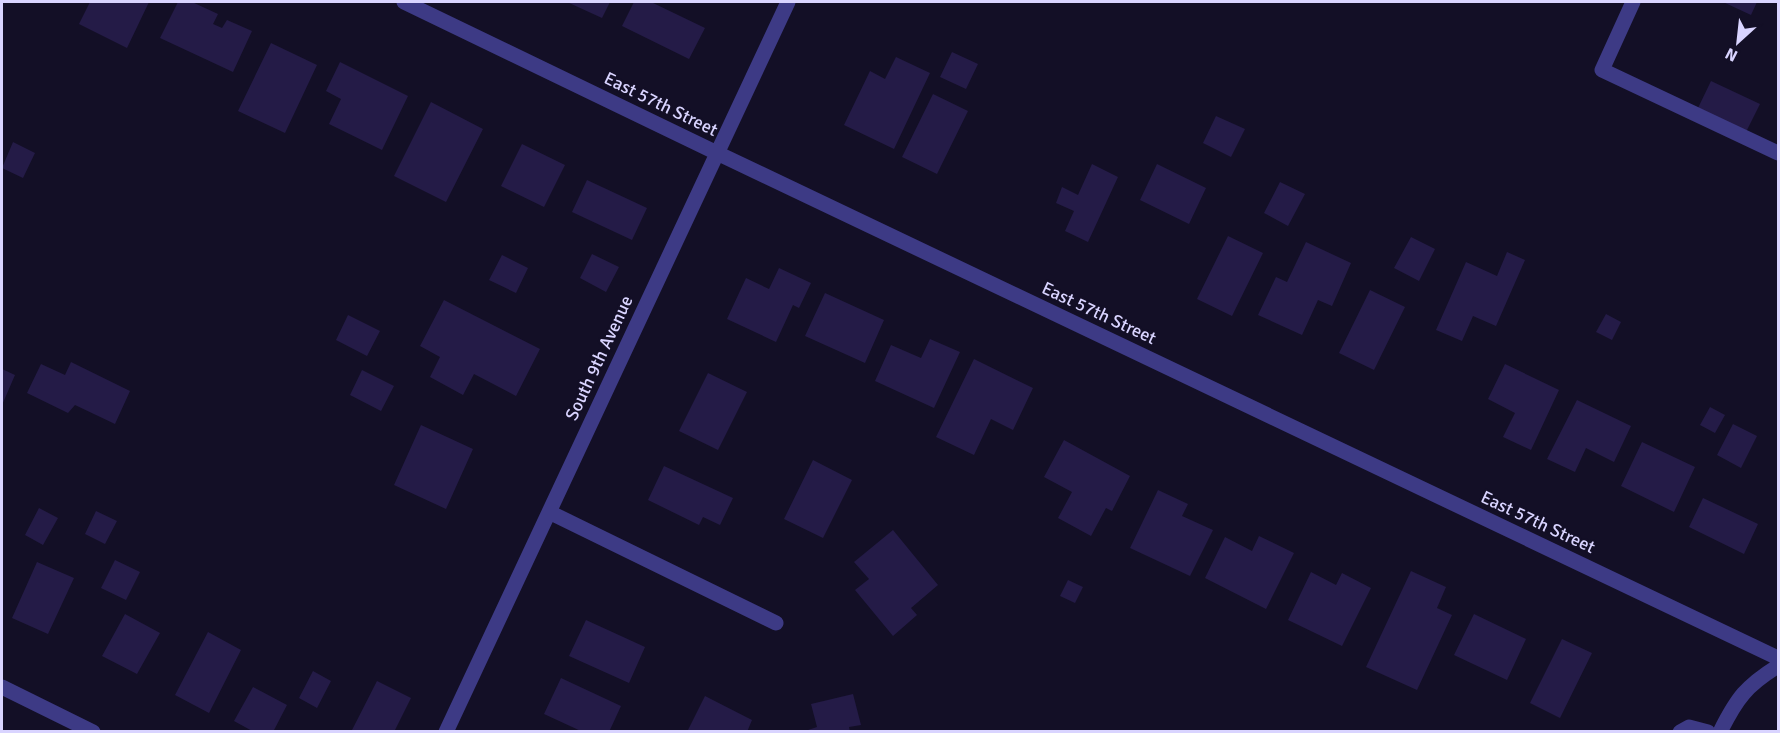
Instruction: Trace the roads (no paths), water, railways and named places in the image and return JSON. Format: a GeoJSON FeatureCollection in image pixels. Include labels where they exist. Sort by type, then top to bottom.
{"type":"FeatureCollection","features":[{"type":"Feature","properties":{"kind":"street","name":"East 57th Street"},"geometry":{"type":"LineString","coordinates":[[404,2],[1779,658]]}},
{"type":"Feature","properties":{"kind":"street","name":"South 9th Avenue"},"geometry":{"type":"LineString","coordinates":[[446,732],[788,2]]}},
{"type":"Feature","properties":{"kind":"street"},"geometry":{"type":"LineString","coordinates":[[1633,2],[1602,70],[1779,153]]}},
{"type":"Feature","properties":{"kind":"street"},"geometry":{"type":"LineString","coordinates":[[549,512],[776,623]]}},
{"type":"Feature","properties":{"kind":"street"},"geometry":{"type":"LineString","coordinates":[[1720,732],[1740,696],[1752,683],[1779,666]]}},
{"type":"Feature","properties":{"kind":"street"},"geometry":{"type":"LineString","coordinates":[[2,687],[93,732]]}},
{"type":"Feature","properties":{"kind":"street"},"geometry":{"type":"LineString","coordinates":[[1680,732],[1689,727],[1708,732]]}}]}
